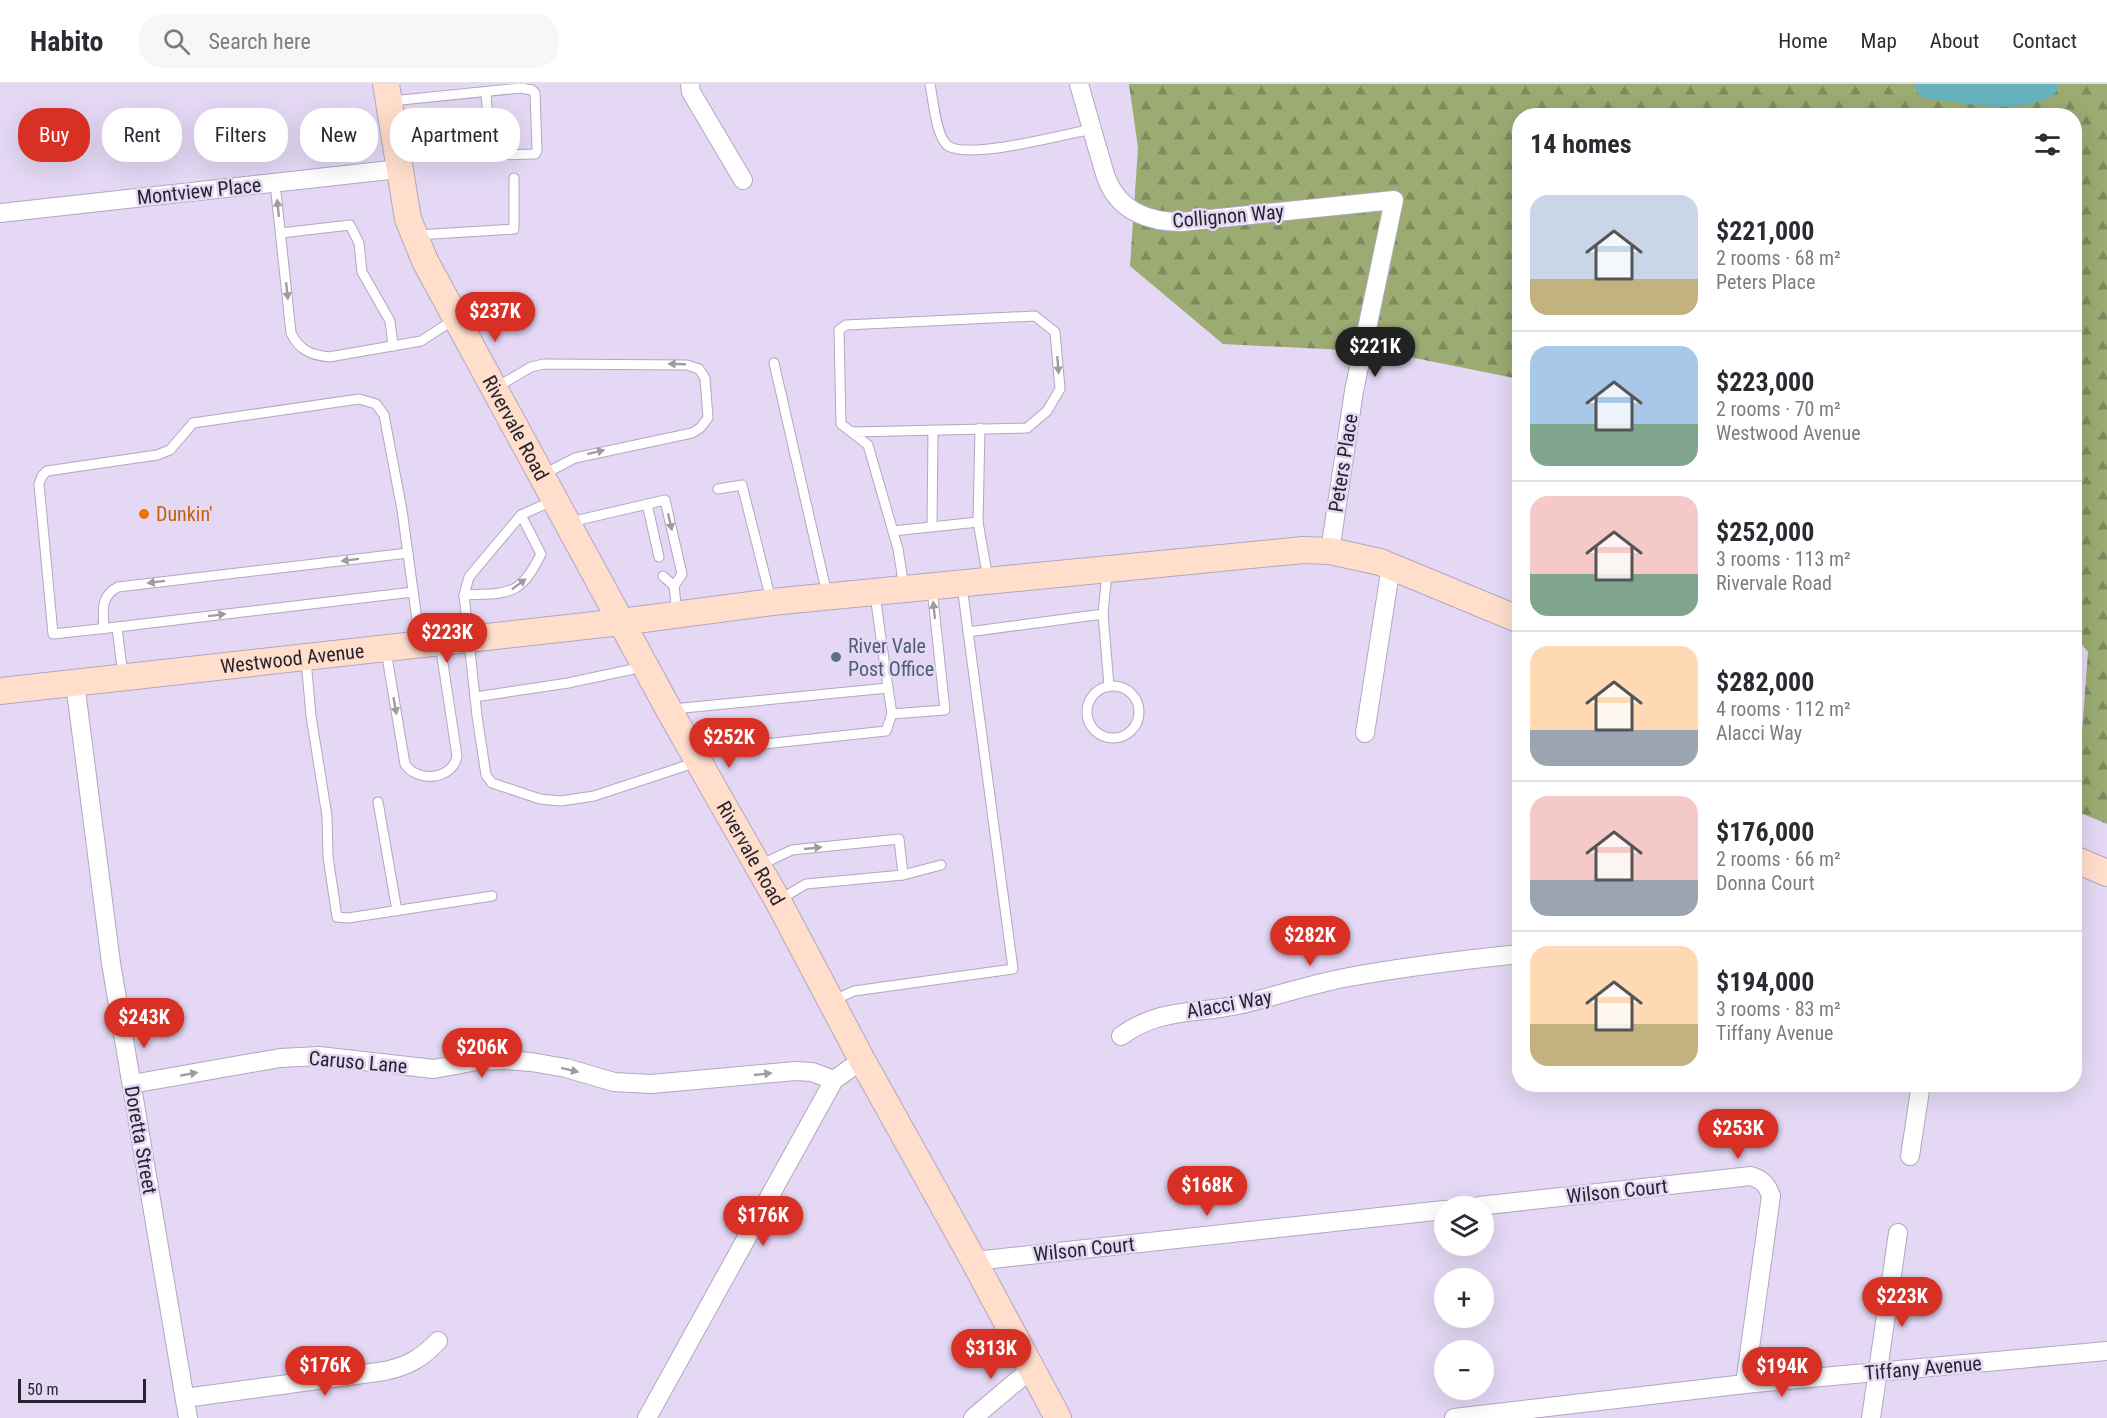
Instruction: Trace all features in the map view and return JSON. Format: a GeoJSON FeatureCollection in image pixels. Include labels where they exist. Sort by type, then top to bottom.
{"type":"FeatureCollection","features":[{"type":"Feature","properties":{"kind":"street"},"geometry":{"type":"LineString","coordinates":[[690,84],[692,92],[743,180]]}},
{"type":"Feature","properties":{"kind":"street","name":"Collignon Way"},"geometry":{"type":"LineString","coordinates":[[1078,84],[1108,182],[1118,198],[1131,210],[1146,218],[1162,222],[1394,200]]}},
{"type":"Feature","properties":{"kind":"street","name":"Rivervale Road"},"geometry":{"type":"LineString","coordinates":[[388,93],[408,219],[425,261],[669,710],[778,901],[862,1060],[1058,1418]]}},
{"type":"Feature","properties":{"kind":"street","name":"Montview Place"},"geometry":{"type":"LineString","coordinates":[[0,213],[399,169]]}},
{"type":"Feature","properties":{"kind":"street","name":"Peters Place"},"geometry":{"type":"LineString","coordinates":[[1330,551],[1354,391],[1394,200]]}},
{"type":"Feature","properties":{"kind":"street","name":"Westwood Avenue"},"geometry":{"type":"LineString","coordinates":[[0,691],[621,622],[772,602],[1303,550],[1330,551],[1360,556],[1391,566],[1512,617]]}},
{"type":"Feature","properties":{"kind":"street"},"geometry":{"type":"LineString","coordinates":[[1365,733],[1391,566]]}},
{"type":"Feature","properties":{"kind":"street","name":"Doretta Street"},"geometry":{"type":"LineString","coordinates":[[75,683],[111,963],[188,1418]]}},
{"type":"Feature","properties":{"kind":"street"},"geometry":{"type":"LineString","coordinates":[[2082,862],[2107,873]]}},
{"type":"Feature","properties":{"kind":"street","name":"Alacci Way"},"geometry":{"type":"LineString","coordinates":[[1121,1036],[1136,1025],[1161,1016],[1229,1007],[1341,978],[1415,965],[1512,955]]}},
{"type":"Feature","properties":{"kind":"street","name":"Caruso Lane"},"geometry":{"type":"LineString","coordinates":[[132,1084],[280,1058],[319,1056],[434,1069],[477,1061],[531,1062],[566,1068],[614,1082],[651,1084],[796,1071],[812,1072],[834,1080]]}},
{"type":"Feature","properties":{"kind":"street"},"geometry":{"type":"LineString","coordinates":[[647,1418],[834,1080],[862,1060]]}},
{"type":"Feature","properties":{"kind":"street"},"geometry":{"type":"LineString","coordinates":[[1910,1156],[1920,1092]]}},
{"type":"Feature","properties":{"kind":"street","name":"Wilson Court"},"geometry":{"type":"LineString","coordinates":[[1494,1204],[1751,1176],[1761,1180],[1768,1187],[1771,1196],[1745,1384]]}},
{"type":"Feature","properties":{"kind":"street","name":"Wilson Court"},"geometry":{"type":"LineString","coordinates":[[974,1261],[1434,1211]]}},
{"type":"Feature","properties":{"kind":"street"},"geometry":{"type":"LineString","coordinates":[[1871,1418],[1898,1233]]}},
{"type":"Feature","properties":{"kind":"street"},"geometry":{"type":"LineString","coordinates":[[185,1398],[403,1367],[421,1358],[438,1341]]}},
{"type":"Feature","properties":{"kind":"street","name":"Tiffany Avenue"},"geometry":{"type":"LineString","coordinates":[[1454,1418],[1745,1384],[2107,1351]]}},
{"type":"Feature","properties":{"kind":"street"},"geometry":{"type":"LineString","coordinates":[[973,1418],[1031,1370]]}},
{"type":"Feature","properties":{"kind":"lane"},"geometry":{"type":"LineString","coordinates":[[930,84],[942,138],[949,147],[961,150],[1013,146],[1092,129]]}},
{"type":"Feature","properties":{"kind":"lane"},"geometry":{"type":"LineString","coordinates":[[388,93],[486,92],[522,88],[532,90],[535,93],[537,151],[535,154],[492,155],[490,153],[486,92]]}},
{"type":"Feature","properties":{"kind":"lane"},"geometry":{"type":"LineString","coordinates":[[415,235],[514,229],[514,178]]}},
{"type":"Feature","properties":{"kind":"lane"},"geometry":{"type":"LineString","coordinates":[[275,183],[291,333],[296,344],[305,351],[316,356],[328,357],[422,341],[457,318]]}},
{"type":"Feature","properties":{"kind":"lane"},"geometry":{"type":"LineString","coordinates":[[281,233],[350,225],[359,243],[362,272],[390,321],[393,346]]}},
{"type":"Feature","properties":{"kind":"lane"},"geometry":{"type":"LineString","coordinates":[[853,432],[1027,428],[1047,411],[1060,388],[1055,332],[1035,316],[846,325],[839,330],[841,424],[867,444],[898,549],[904,589]]}},
{"type":"Feature","properties":{"kind":"lane"},"geometry":{"type":"LineString","coordinates":[[774,363],[828,597]]}},
{"type":"Feature","properties":{"kind":"lane"},"geometry":{"type":"LineString","coordinates":[[495,388],[531,367],[544,364],[687,364],[699,369],[705,378],[708,418],[700,428],[679,437],[602,450],[575,458],[542,475]]}},
{"type":"Feature","properties":{"kind":"lane"},"geometry":{"type":"LineString","coordinates":[[386,648],[405,764],[410,771],[427,777],[441,774],[451,769],[456,763],[457,756],[430,643],[413,592],[402,510],[384,415],[376,404],[359,399],[193,423],[170,450],[158,455],[47,471],[40,480],[53,634],[413,592]]}},
{"type":"Feature","properties":{"kind":"lane"},"geometry":{"type":"LineString","coordinates":[[980,428],[978,522],[989,581]]}},
{"type":"Feature","properties":{"kind":"lane"},"geometry":{"type":"LineString","coordinates":[[932,527],[933,430]]}},
{"type":"Feature","properties":{"kind":"lane"},"geometry":{"type":"LineString","coordinates":[[718,489],[742,486],[772,602]]}},
{"type":"Feature","properties":{"kind":"lane"},"geometry":{"type":"LineString","coordinates":[[556,500],[521,515],[469,577],[464,595],[486,775],[492,783],[540,799],[561,801],[594,796],[728,748],[886,730],[892,714],[874,592]]}},
{"type":"Feature","properties":{"kind":"lane"},"geometry":{"type":"LineString","coordinates":[[568,522],[664,500],[682,574],[674,586]]}},
{"type":"Feature","properties":{"kind":"lane"},"geometry":{"type":"LineString","coordinates":[[646,504],[659,557]]}},
{"type":"Feature","properties":{"kind":"lane"},"geometry":{"type":"LineString","coordinates":[[464,595],[508,591],[523,584],[541,554],[521,515]]}},
{"type":"Feature","properties":{"kind":"lane"},"geometry":{"type":"LineString","coordinates":[[892,531],[978,522]]}},
{"type":"Feature","properties":{"kind":"lane"},"geometry":{"type":"LineString","coordinates":[[104,629],[102,602],[111,590],[118,587],[408,553]]}},
{"type":"Feature","properties":{"kind":"lane"},"geometry":{"type":"LineString","coordinates":[[1108,569],[1103,614],[1109,686]]}},
{"type":"Feature","properties":{"kind":"lane"},"geometry":{"type":"LineString","coordinates":[[663,576],[674,586],[678,614]]}},
{"type":"Feature","properties":{"kind":"lane"},"geometry":{"type":"LineString","coordinates":[[832,1001],[854,991],[1013,969],[962,584]]}},
{"type":"Feature","properties":{"kind":"lane"},"geometry":{"type":"LineString","coordinates":[[892,714],[945,710],[932,587]]}},
{"type":"Feature","properties":{"kind":"lane"},"geometry":{"type":"LineString","coordinates":[[968,632],[1103,614]]}},
{"type":"Feature","properties":{"kind":"lane"},"geometry":{"type":"LineString","coordinates":[[117,627],[123,678]]}},
{"type":"Feature","properties":{"kind":"lane"},"geometry":{"type":"LineString","coordinates":[[306,657],[311,716],[327,816],[327,857],[337,917],[348,918],[492,896]]}},
{"type":"Feature","properties":{"kind":"lane"},"geometry":{"type":"LineString","coordinates":[[476,698],[568,683],[645,666]]}},
{"type":"Feature","properties":{"kind":"lane"},"geometry":{"type":"LineString","coordinates":[[1109,686],[1118,687],[1134,696],[1139,713],[1133,730],[1117,738],[1099,735],[1088,723],[1090,699],[1101,689],[1109,686]]}},
{"type":"Feature","properties":{"kind":"lane"},"geometry":{"type":"LineString","coordinates":[[669,710],[888,688]]}},
{"type":"Feature","properties":{"kind":"lane"},"geometry":{"type":"LineString","coordinates":[[378,802],[397,910]]}},
{"type":"Feature","properties":{"kind":"lane"},"geometry":{"type":"LineString","coordinates":[[758,866],[792,850],[899,839],[903,876]]}},
{"type":"Feature","properties":{"kind":"lane"},"geometry":{"type":"LineString","coordinates":[[778,901],[806,884],[903,876],[941,865]]}},
{"type":"Feature","properties":{"kind":"green space"},"geometry":{"type":"Polygon","coordinates":[[[1129,84],[2107,84],[2107,824],[2082,814],[2082,732],[2088,652],[2082,644],[2082,108],[1512,108],[1512,378],[1385,352],[1223,344],[1130,266],[1138,148],[1129,84]]]}},
{"type":"Feature","properties":{"kind":"waterway"},"geometry":{"type":"LineString","coordinates":[[1930,84],[2001,92],[2030,89],[2043,84]]}},
{"type":"Feature","properties":{"kind":"place","name":"Dunkin'"},"geometry":{"type":"Point","coordinates":[144,514]}},
{"type":"Feature","properties":{"kind":"place","name":"River Vale Post Office"},"geometry":{"type":"Point","coordinates":[836,657]}}]}
